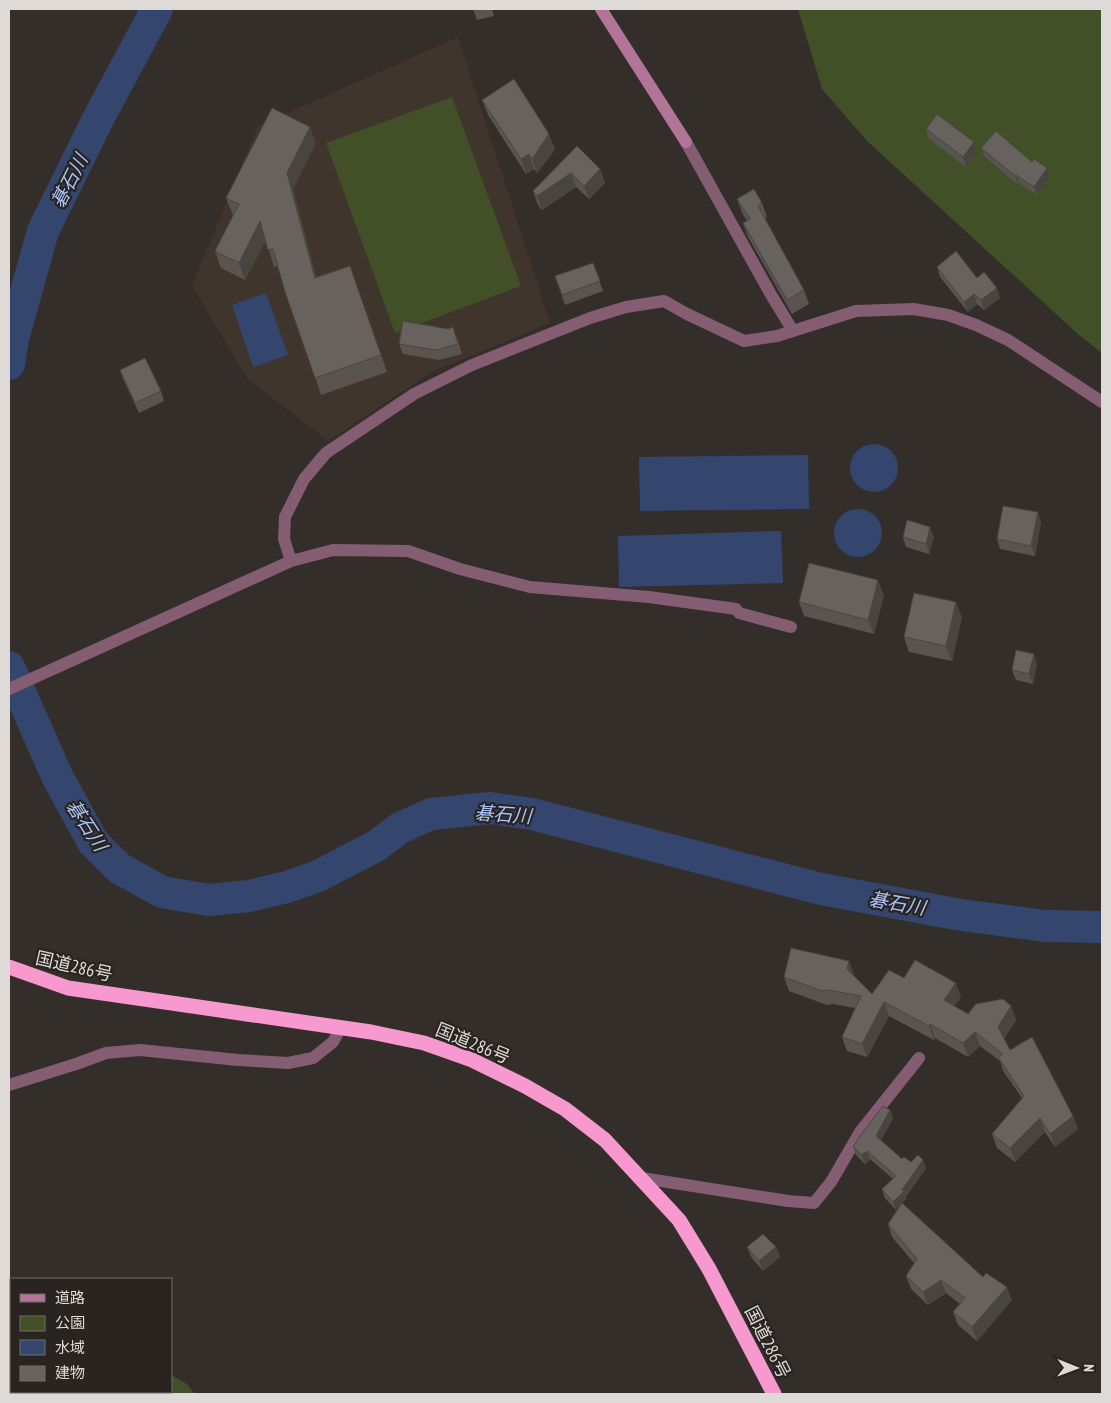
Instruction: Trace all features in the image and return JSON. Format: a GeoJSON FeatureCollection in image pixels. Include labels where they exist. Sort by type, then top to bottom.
{"type":"FeatureCollection","features":[{"type":"Feature","properties":{"kind":"highway","name":"国道286号"},"geometry":{"type":"LineString","coordinates":[[9,967],[68,988],[341,1027],[424,1043],[472,1060],[525,1086],[564,1109],[605,1140],[679,1220],[709,1269],[774,1394]]}},
{"type":"Feature","properties":{"kind":"street"},"geometry":{"type":"LineString","coordinates":[[601,9],[686,142],[793,331]]}},
{"type":"Feature","properties":{"kind":"street"},"geometry":{"type":"LineString","coordinates":[[291,561],[284,539],[285,517],[304,479],[326,453],[414,394],[472,365],[590,318],[626,307],[664,301],[744,341],[777,336],[856,311],[914,309],[948,315],[976,325],[1008,340],[1102,402]]}},
{"type":"Feature","properties":{"kind":"street"},"geometry":{"type":"LineString","coordinates":[[9,689],[291,561],[332,550],[408,551],[460,569],[530,587],[649,598],[736,609],[739,613],[791,627]]}},
{"type":"Feature","properties":{"kind":"street"},"geometry":{"type":"LineString","coordinates":[[9,1085],[106,1053],[140,1050],[288,1063],[313,1058],[333,1042],[341,1027]]}},
{"type":"Feature","properties":{"kind":"street"},"geometry":{"type":"LineString","coordinates":[[642,1178],[788,1202],[814,1203],[831,1182],[860,1132],[919,1058]]}},
{"type":"Feature","properties":{"kind":"shaded area"},"geometry":{"type":"Polygon","coordinates":[[[458,37],[550,323],[432,372],[328,441],[247,378],[192,286],[258,126],[458,37]]]}},
{"type":"Feature","properties":{"kind":"green space"},"geometry":{"type":"Polygon","coordinates":[[[798,9],[1102,9],[1102,353],[1079,335],[867,141],[822,89],[798,9]]]}},
{"type":"Feature","properties":{"kind":"green space"},"geometry":{"type":"Polygon","coordinates":[[[452,97],[521,286],[395,333],[326,143],[452,97]]]}},
{"type":"Feature","properties":{"kind":"green space"},"geometry":{"type":"Polygon","coordinates":[[[10,1327],[10,1393],[172,1393],[172,1376],[187,1384],[195,1394],[9,1394],[10,1327]]]}},
{"type":"Feature","properties":{"kind":"water"},"geometry":{"type":"Polygon","coordinates":[[[266,293],[288,355],[253,367],[232,305],[266,293]]]}},
{"type":"Feature","properties":{"kind":"water"},"geometry":{"type":"Polygon","coordinates":[[[869,444],[879,444],[888,448],[894,454],[897,459],[897,477],[888,488],[879,492],[869,492],[860,488],[854,482],[850,473],[850,463],[854,454],[860,448],[869,444]]]}},
{"type":"Feature","properties":{"kind":"water"},"geometry":{"type":"Polygon","coordinates":[[[808,455],[809,509],[640,511],[639,457],[808,455]]]}},
{"type":"Feature","properties":{"kind":"water"},"geometry":{"type":"Polygon","coordinates":[[[858,509],[867,511],[875,516],[880,524],[882,533],[880,542],[875,550],[867,555],[858,557],[849,555],[841,550],[836,542],[834,533],[836,524],[841,516],[849,511],[858,509]]]}},
{"type":"Feature","properties":{"kind":"water"},"geometry":{"type":"Polygon","coordinates":[[[781,531],[783,583],[619,587],[618,536],[781,531]]]}},
{"type":"Feature","properties":{"kind":"building"},"geometry":{"type":"Polygon","coordinates":[[[514,79],[549,134],[532,159],[529,154],[521,159],[482,100],[514,79]]]}},
{"type":"Feature","properties":{"kind":"building"},"geometry":{"type":"Polygon","coordinates":[[[272,108],[310,127],[287,173],[315,278],[350,266],[381,355],[315,378],[285,292],[273,249],[268,250],[260,221],[239,263],[215,251],[239,204],[226,198],[272,108]]]}},
{"type":"Feature","properties":{"kind":"building"},"geometry":{"type":"Polygon","coordinates":[[[937,114],[974,142],[963,157],[926,129],[937,114]]]}},
{"type":"Feature","properties":{"kind":"building"},"geometry":{"type":"Polygon","coordinates":[[[996,131],[1032,162],[1034,159],[1047,168],[1034,187],[1015,176],[981,148],[996,131]]]}},
{"type":"Feature","properties":{"kind":"building"},"geometry":{"type":"Polygon","coordinates":[[[577,146],[600,169],[584,186],[571,173],[537,196],[533,191],[577,146]]]}},
{"type":"Feature","properties":{"kind":"building"},"geometry":{"type":"Polygon","coordinates":[[[754,189],[762,203],[758,206],[804,290],[787,300],[743,223],[750,219],[737,199],[754,189]]]}},
{"type":"Feature","properties":{"kind":"building"},"geometry":{"type":"Polygon","coordinates":[[[956,251],[977,278],[984,272],[997,288],[981,300],[974,294],[964,302],[937,267],[956,251]]]}},
{"type":"Feature","properties":{"kind":"building"},"geometry":{"type":"Polygon","coordinates":[[[593,263],[600,281],[562,295],[555,276],[593,263]]]}},
{"type":"Feature","properties":{"kind":"building"},"geometry":{"type":"Polygon","coordinates":[[[403,321],[448,329],[453,327],[458,344],[436,350],[399,344],[403,321]]]}},
{"type":"Feature","properties":{"kind":"building"},"geometry":{"type":"Polygon","coordinates":[[[145,358],[161,391],[135,403],[120,370],[145,358]]]}},
{"type":"Feature","properties":{"kind":"building"},"geometry":{"type":"Polygon","coordinates":[[[1003,506],[1038,512],[1031,546],[997,539],[1003,506]]]}},
{"type":"Feature","properties":{"kind":"building"},"geometry":{"type":"Polygon","coordinates":[[[907,520],[930,527],[926,544],[903,537],[907,520]]]}},
{"type":"Feature","properties":{"kind":"building"},"geometry":{"type":"Polygon","coordinates":[[[809,563],[878,580],[868,620],[799,602],[809,563]]]}},
{"type":"Feature","properties":{"kind":"building"},"geometry":{"type":"Polygon","coordinates":[[[914,593],[956,602],[946,646],[904,637],[914,593]]]}},
{"type":"Feature","properties":{"kind":"building"},"geometry":{"type":"Polygon","coordinates":[[[1016,650],[1034,654],[1029,674],[1012,670],[1016,650]]]}},
{"type":"Feature","properties":{"kind":"building"},"geometry":{"type":"Polygon","coordinates":[[[791,948],[849,961],[847,969],[872,994],[889,970],[904,978],[915,960],[956,983],[944,1000],[968,1014],[976,1004],[1003,999],[1011,1006],[998,1027],[1010,1050],[1032,1037],[1073,1116],[1050,1134],[1040,1118],[1010,1148],[992,1134],[1024,1096],[998,1057],[1003,1054],[975,1032],[963,1043],[930,1024],[929,1026],[884,1002],[862,1044],[842,1037],[861,996],[828,990],[822,991],[784,977],[791,948]]]}},
{"type":"Feature","properties":{"kind":"building"},"geometry":{"type":"Polygon","coordinates":[[[883,1106],[890,1110],[876,1136],[902,1159],[904,1157],[911,1162],[918,1155],[923,1160],[902,1190],[904,1191],[893,1202],[882,1189],[896,1176],[867,1151],[862,1155],[853,1147],[883,1106]]]}},
{"type":"Feature","properties":{"kind":"building"},"geometry":{"type":"Polygon","coordinates":[[[902,1203],[983,1277],[986,1273],[1007,1287],[972,1327],[953,1312],[965,1298],[941,1280],[923,1292],[906,1276],[917,1259],[888,1224],[902,1203]]]}},
{"type":"Feature","properties":{"kind":"building"},"geometry":{"type":"Polygon","coordinates":[[[763,1234],[776,1247],[759,1261],[747,1247],[763,1234]]]}},
{"type":"Feature","properties":{"kind":"waterway","name":"碁石川"},"geometry":{"type":"LineString","coordinates":[[9,364],[13,339],[43,231],[99,117],[157,9]]}},
{"type":"Feature","properties":{"kind":"waterway","name":"碁石川"},"geometry":{"type":"LineString","coordinates":[[9,667],[57,776],[93,842],[119,868],[162,892],[209,900],[249,896],[287,887],[318,876],[376,846],[400,828],[431,814],[490,808],[532,814],[821,889],[961,915],[1045,926],[1102,927]]}}]}
